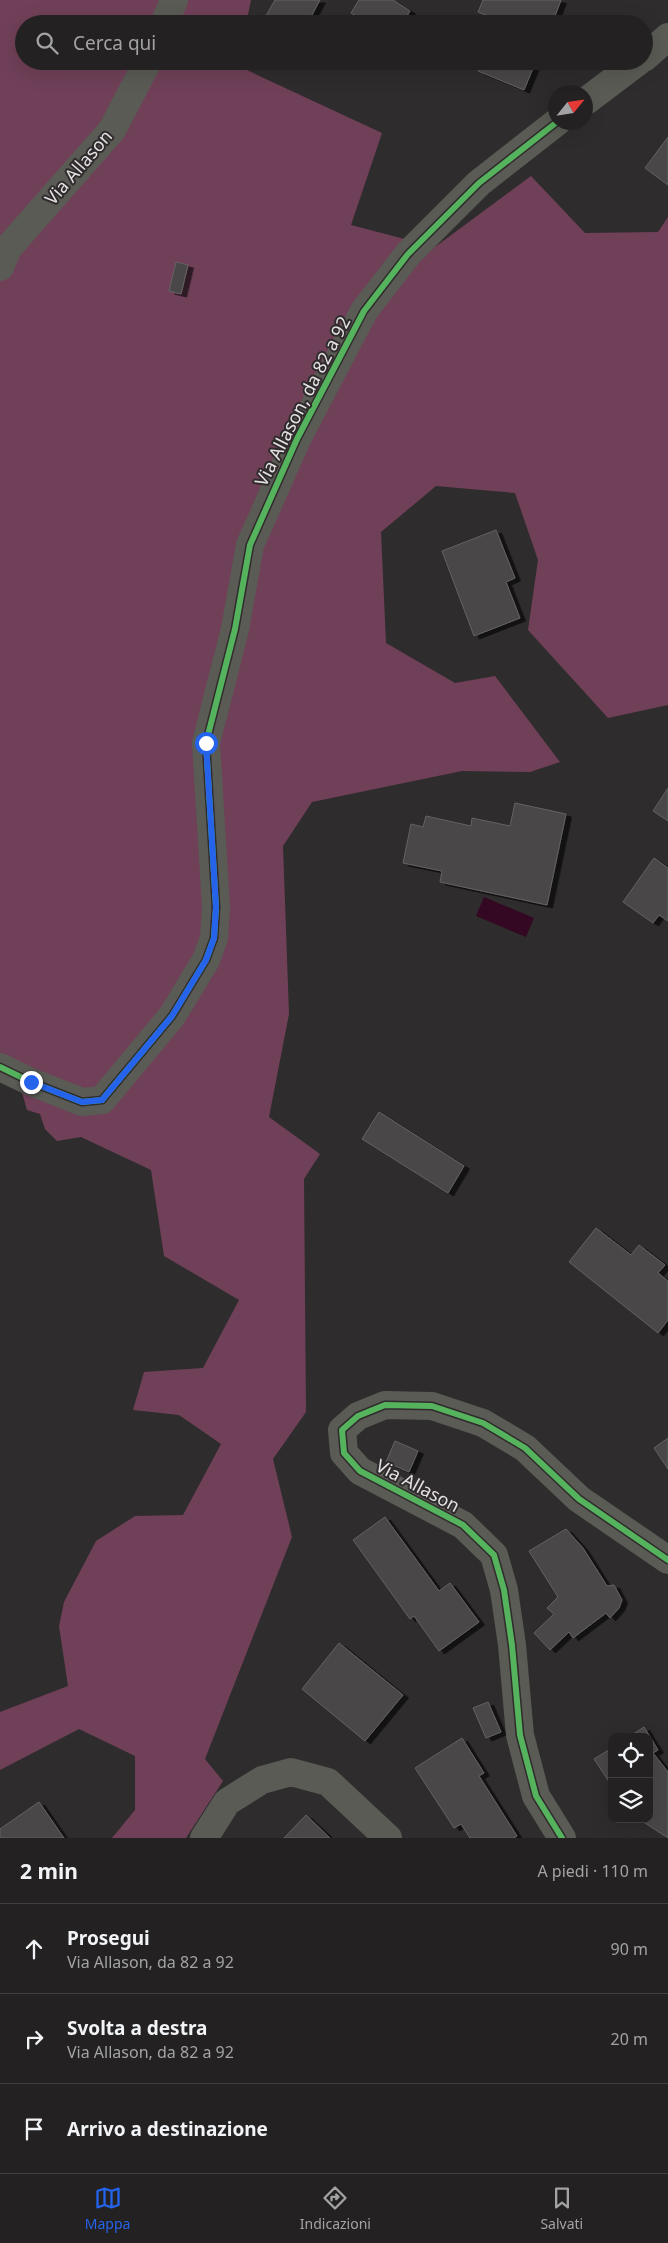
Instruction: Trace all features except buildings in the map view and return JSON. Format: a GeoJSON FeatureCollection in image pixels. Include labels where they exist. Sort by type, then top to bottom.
{"type":"FeatureCollection","features":[{"type":"Feature","properties":{"kind":"street"},"geometry":{"type":"LineString","coordinates":[[168,15],[174,0]]}},
{"type":"Feature","properties":{"kind":"street"},"geometry":{"type":"LineString","coordinates":[[653,50],[668,37]]}},
{"type":"Feature","properties":{"kind":"street","name":"Via Allason"},"geometry":{"type":"LineString","coordinates":[[0,268],[8,248],[112,130],[143,70]]}},
{"type":"Feature","properties":{"kind":"street"},"geometry":{"type":"LineString","coordinates":[[593,96],[627,70]]}},
{"type":"Feature","properties":{"kind":"street","name":"Via Allason, da 82 a 92"},"geometry":{"type":"LineString","coordinates":[[0,1067],[31,1082],[82,1102],[102,1100],[172,1016],[206,960],[214,938],[216,907],[206,743],[235,629],[250,545],[297,439],[364,311],[408,254],[479,184],[548,129]]}},
{"type":"Feature","properties":{"kind":"street","name":"Via Allason"},"geometry":{"type":"LineString","coordinates":[[562,1838],[536,1796],[520,1735],[512,1645],[504,1590],[494,1555],[463,1526],[360,1471],[344,1453],[342,1430],[358,1416],[386,1405],[432,1406],[483,1423],[525,1448],[579,1499],[668,1560]]}},
{"type":"Feature","properties":{"kind":"street"},"geometry":{"type":"LineString","coordinates":[[204,1838],[227,1802],[262,1780],[291,1772],[328,1782],[388,1838]]}},
{"type":"Feature","properties":{"kind":"shaded area"},"geometry":{"type":"Polygon","coordinates":[[[0,0],[251,0],[248,15],[15,15],[15,70],[247,70],[382,133],[351,225],[435,247],[531,176],[585,233],[658,232],[668,217],[668,705],[608,718],[528,630],[538,560],[515,493],[436,486],[381,532],[386,643],[455,683],[495,676],[560,762],[530,772],[462,771],[312,802],[283,846],[289,1014],[269,1117],[320,1154],[304,1179],[306,1412],[273,1459],[292,1537],[205,1759],[223,1781],[186,1838],[112,1838],[135,1810],[135,1756],[79,1729],[0,1770],[0,1712],[68,1686],[59,1626],[64,1602],[96,1541],[135,1516],[183,1515],[221,1444],[179,1415],[133,1410],[144,1372],[203,1368],[239,1300],[164,1256],[151,1170],[81,1137],[57,1141],[45,1129],[40,1114],[27,1110],[21,1089],[0,1059],[0,0]]]}},
{"type":"Feature","properties":{"kind":"shaded area"},"geometry":{"type":"Polygon","coordinates":[[[484,897],[534,918],[526,937],[476,916],[484,897]]]}},
{"type":"Feature","properties":{"kind":"cycle path"},"geometry":{"type":"LineString","coordinates":[[0,1067],[31,1082],[82,1102],[102,1100],[172,1016],[206,960],[214,938],[216,907],[206,743],[235,629],[250,545],[297,439],[364,311],[408,254],[479,183],[548,129]]}},
{"type":"Feature","properties":{"kind":"cycle path"},"geometry":{"type":"LineString","coordinates":[[562,1838],[536,1796],[520,1735],[512,1645],[504,1590],[494,1555],[463,1525],[360,1471],[344,1453],[342,1430],[358,1416],[385,1405],[432,1406],[483,1423],[525,1448],[579,1499],[668,1560]]}},
{"type":"Feature","properties":{"kind":"route"},"geometry":{"type":"LineString","coordinates":[[31,1082],[82,1102],[102,1100],[111,1092],[172,1016],[206,960],[214,938],[216,907],[206,743]]}}]}
